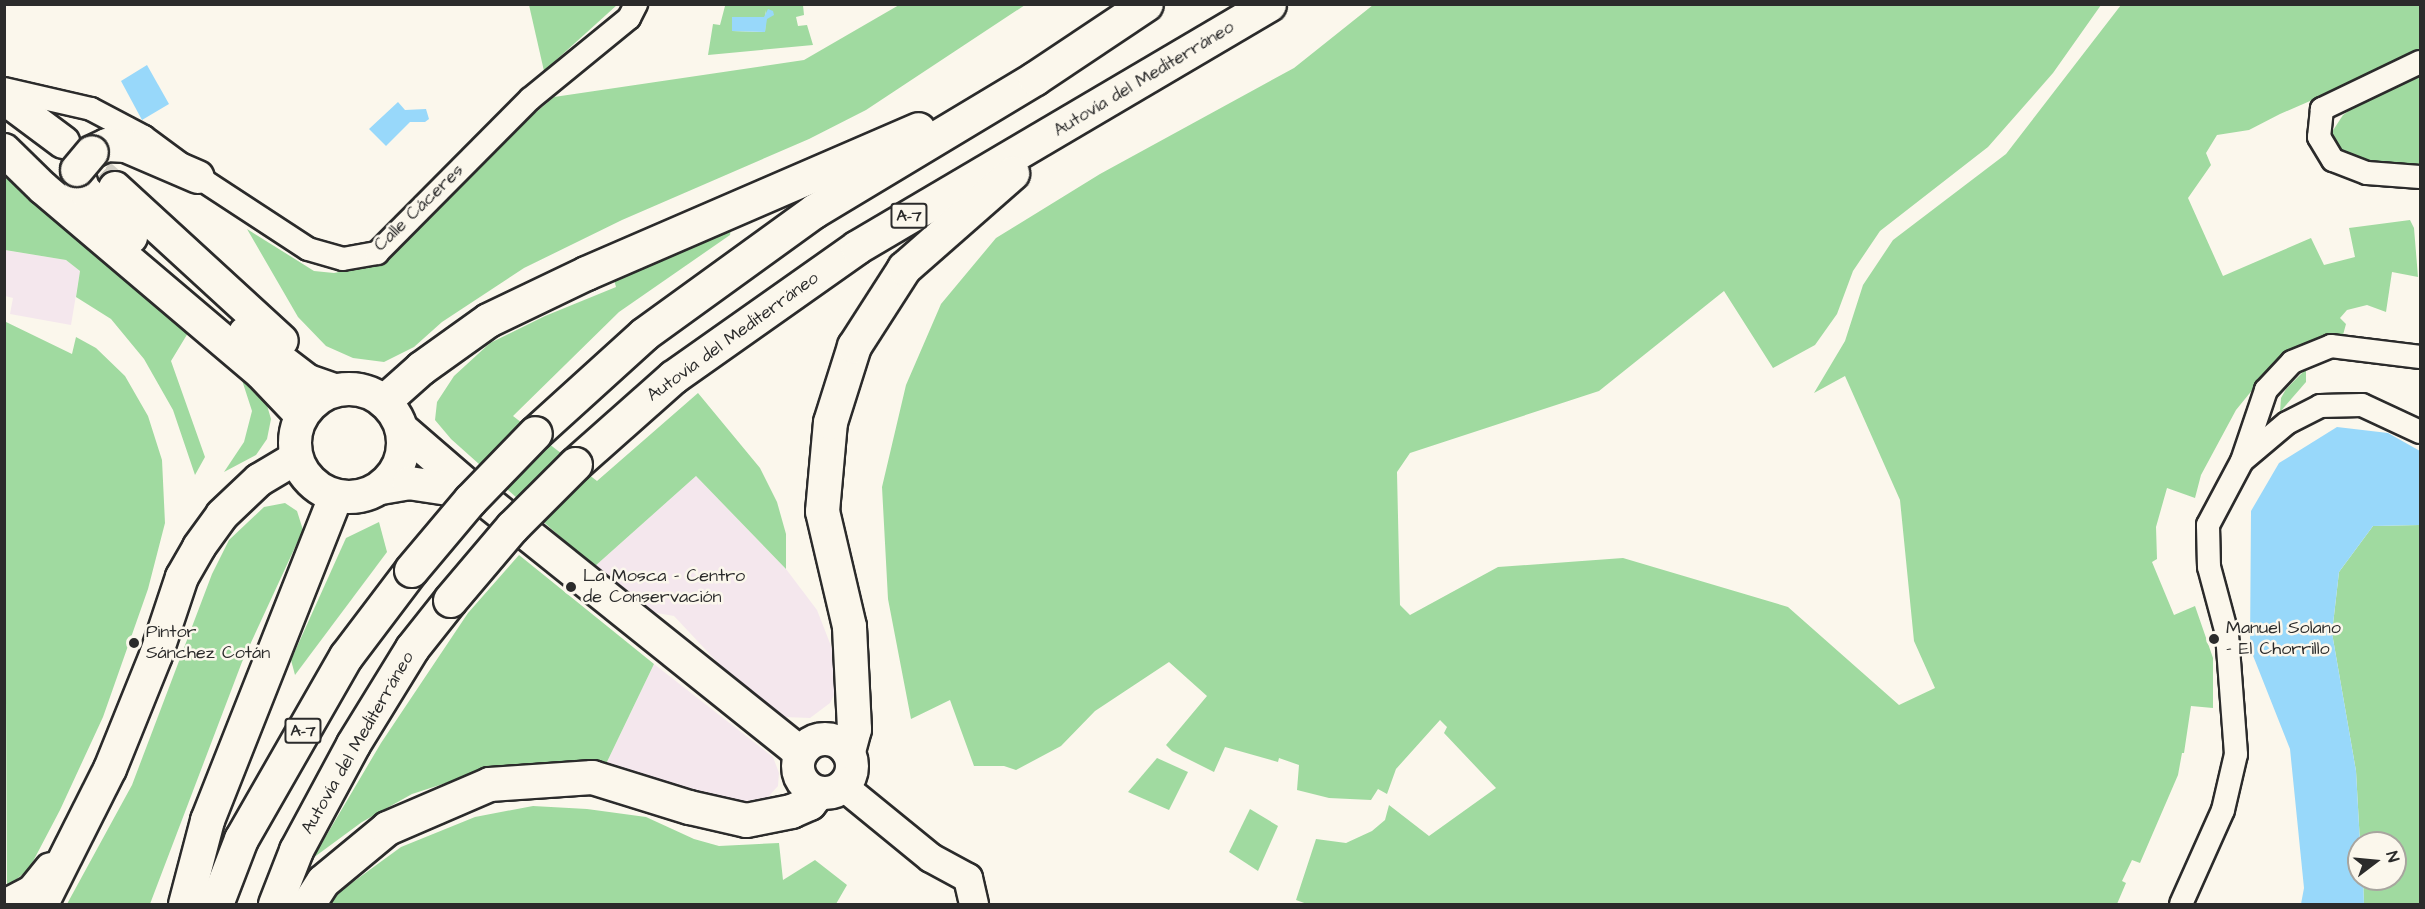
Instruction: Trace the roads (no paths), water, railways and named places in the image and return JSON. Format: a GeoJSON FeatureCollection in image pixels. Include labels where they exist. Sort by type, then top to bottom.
{"type":"FeatureCollection","features":[{"type":"Feature","properties":{"kind":"highway","name":"A-7"},"geometry":{"type":"LineString","coordinates":[[216,904],[241,839],[346,656],[411,570],[470,500],[535,433],[644,334],[814,211],[1035,78],[1146,4]]}},
{"type":"Feature","properties":{"kind":"highway","name":"Autovía del Mediterráneo"},"geometry":{"type":"LineString","coordinates":[[275,904],[296,850],[353,744],[412,648],[512,527],[575,464],[673,376],[857,247],[1269,4]]}},
{"type":"Feature","properties":{"kind":"highway"},"geometry":{"type":"LineString","coordinates":[[384,401],[421,368],[488,320],[586,273],[1035,78]]}},
{"type":"Feature","properties":{"kind":"highway"},"geometry":{"type":"LineString","coordinates":[[848,751],[854,729],[849,626],[822,511],[830,422],[854,346],[904,268],[1068,124]]}},
{"type":"Feature","properties":{"kind":"highway"},"geometry":{"type":"LineString","coordinates":[[185,904],[207,820],[335,496]]}},
{"type":"Feature","properties":{"kind":"highway"},"geometry":{"type":"LineString","coordinates":[[308,904],[323,881],[387,828],[489,784],[592,777],[689,807],[746,820],[791,811],[831,790]]}},
{"type":"Feature","properties":{"kind":"main road"},"geometry":{"type":"LineString","coordinates":[[4,98],[63,142]]}},
{"type":"Feature","properties":{"kind":"main road"},"geometry":{"type":"LineString","coordinates":[[198,177],[126,146],[107,145],[84,161],[84,189],[105,213],[224,317],[308,381],[337,390],[356,389],[384,401],[395,414],[402,429],[404,446],[393,476],[381,488]]}},
{"type":"Feature","properties":{"kind":"main road"},"geometry":{"type":"LineString","coordinates":[[4,150],[43,188],[261,373],[303,414]]}},
{"type":"Feature","properties":{"kind":"main road"},"geometry":{"type":"LineString","coordinates":[[115,188],[337,390]]}},
{"type":"Feature","properties":{"kind":"main road"},"geometry":{"type":"LineString","coordinates":[[224,317],[296,395],[303,414]]}},
{"type":"Feature","properties":{"kind":"main road"},"geometry":{"type":"LineString","coordinates":[[337,390],[317,399],[303,414],[294,444],[296,458],[304,475],[318,488],[335,496],[359,497],[381,488],[409,483],[476,493]]}},
{"type":"Feature","properties":{"kind":"main road"},"geometry":{"type":"LineString","coordinates":[[402,429],[476,493],[801,753]]}},
{"type":"Feature","properties":{"kind":"main road"},"geometry":{"type":"LineString","coordinates":[[42,904],[110,769],[156,655],[182,577],[198,547],[222,515],[259,480],[296,458]]}},
{"type":"Feature","properties":{"kind":"main road"},"geometry":{"type":"LineString","coordinates":[[824,738],[833,740],[848,751],[853,766],[849,781],[831,790],[808,788],[798,772],[801,753],[806,746],[824,738]]}},
{"type":"Feature","properties":{"kind":"main road"},"geometry":{"type":"LineString","coordinates":[[9,904],[33,891],[69,847]]}},
{"type":"Feature","properties":{"kind":"street","name":"Calle Cáceres"},"geometry":{"type":"LineString","coordinates":[[4,89],[91,108],[144,137],[198,177],[308,249],[343,259],[377,253],[530,99],[629,18],[636,4]]}},
{"type":"Feature","properties":{"kind":"street"},"geometry":{"type":"LineString","coordinates":[[2421,62],[2322,109],[2319,137],[2333,160],[2367,173],[2421,177]]}},
{"type":"Feature","properties":{"kind":"street"},"geometry":{"type":"LineString","coordinates":[[2181,904],[2223,810],[2236,754],[2227,634],[2209,567],[2208,525],[2242,461],[2266,390],[2292,362],[2331,346],[2421,357]]}},
{"type":"Feature","properties":{"kind":"street"},"geometry":{"type":"LineString","coordinates":[[2242,461],[2287,423],[2320,406],[2362,405],[2421,432]]}},
{"type":"Feature","properties":{"kind":"street"},"geometry":{"type":"LineString","coordinates":[[831,790],[931,858],[968,878],[974,904]]}},
{"type":"Feature","properties":{"kind":"water"},"geometry":{"type":"Polygon","coordinates":[[[768,9],[773,11],[774,15],[767,19],[765,32],[732,31],[732,17],[764,17],[768,9]]]}},
{"type":"Feature","properties":{"kind":"water"},"geometry":{"type":"Polygon","coordinates":[[[147,65],[169,104],[142,120],[121,81],[147,65]]]}},
{"type":"Feature","properties":{"kind":"water"},"geometry":{"type":"Polygon","coordinates":[[[398,102],[405,110],[426,109],[429,119],[425,122],[410,122],[386,146],[369,129],[398,102]]]}},
{"type":"Feature","properties":{"kind":"water"},"geometry":{"type":"Polygon","coordinates":[[[2337,427],[2388,433],[2420,451],[2420,525],[2373,526],[2339,572],[2332,633],[2356,771],[2359,831],[2347,831],[2347,891],[2363,891],[2364,904],[2301,904],[2304,888],[2290,749],[2250,648],[2251,511],[2279,463],[2337,427]]]}},
{"type":"Feature","properties":{"kind":"tunnel"},"geometry":{"type":"LineString","coordinates":[[64,143],[115,188]]}},
{"type":"Feature","properties":{"kind":"place","name":"La Mosca - Centro de Conservación"},"geometry":{"type":"Point","coordinates":[571,587]}},
{"type":"Feature","properties":{"kind":"place","name":"Manuel Solano - El Chorrillo"},"geometry":{"type":"Point","coordinates":[2214,639]}},
{"type":"Feature","properties":{"kind":"place","name":"Pintor Sánchez Cotán"},"geometry":{"type":"Point","coordinates":[134,643]}}]}
